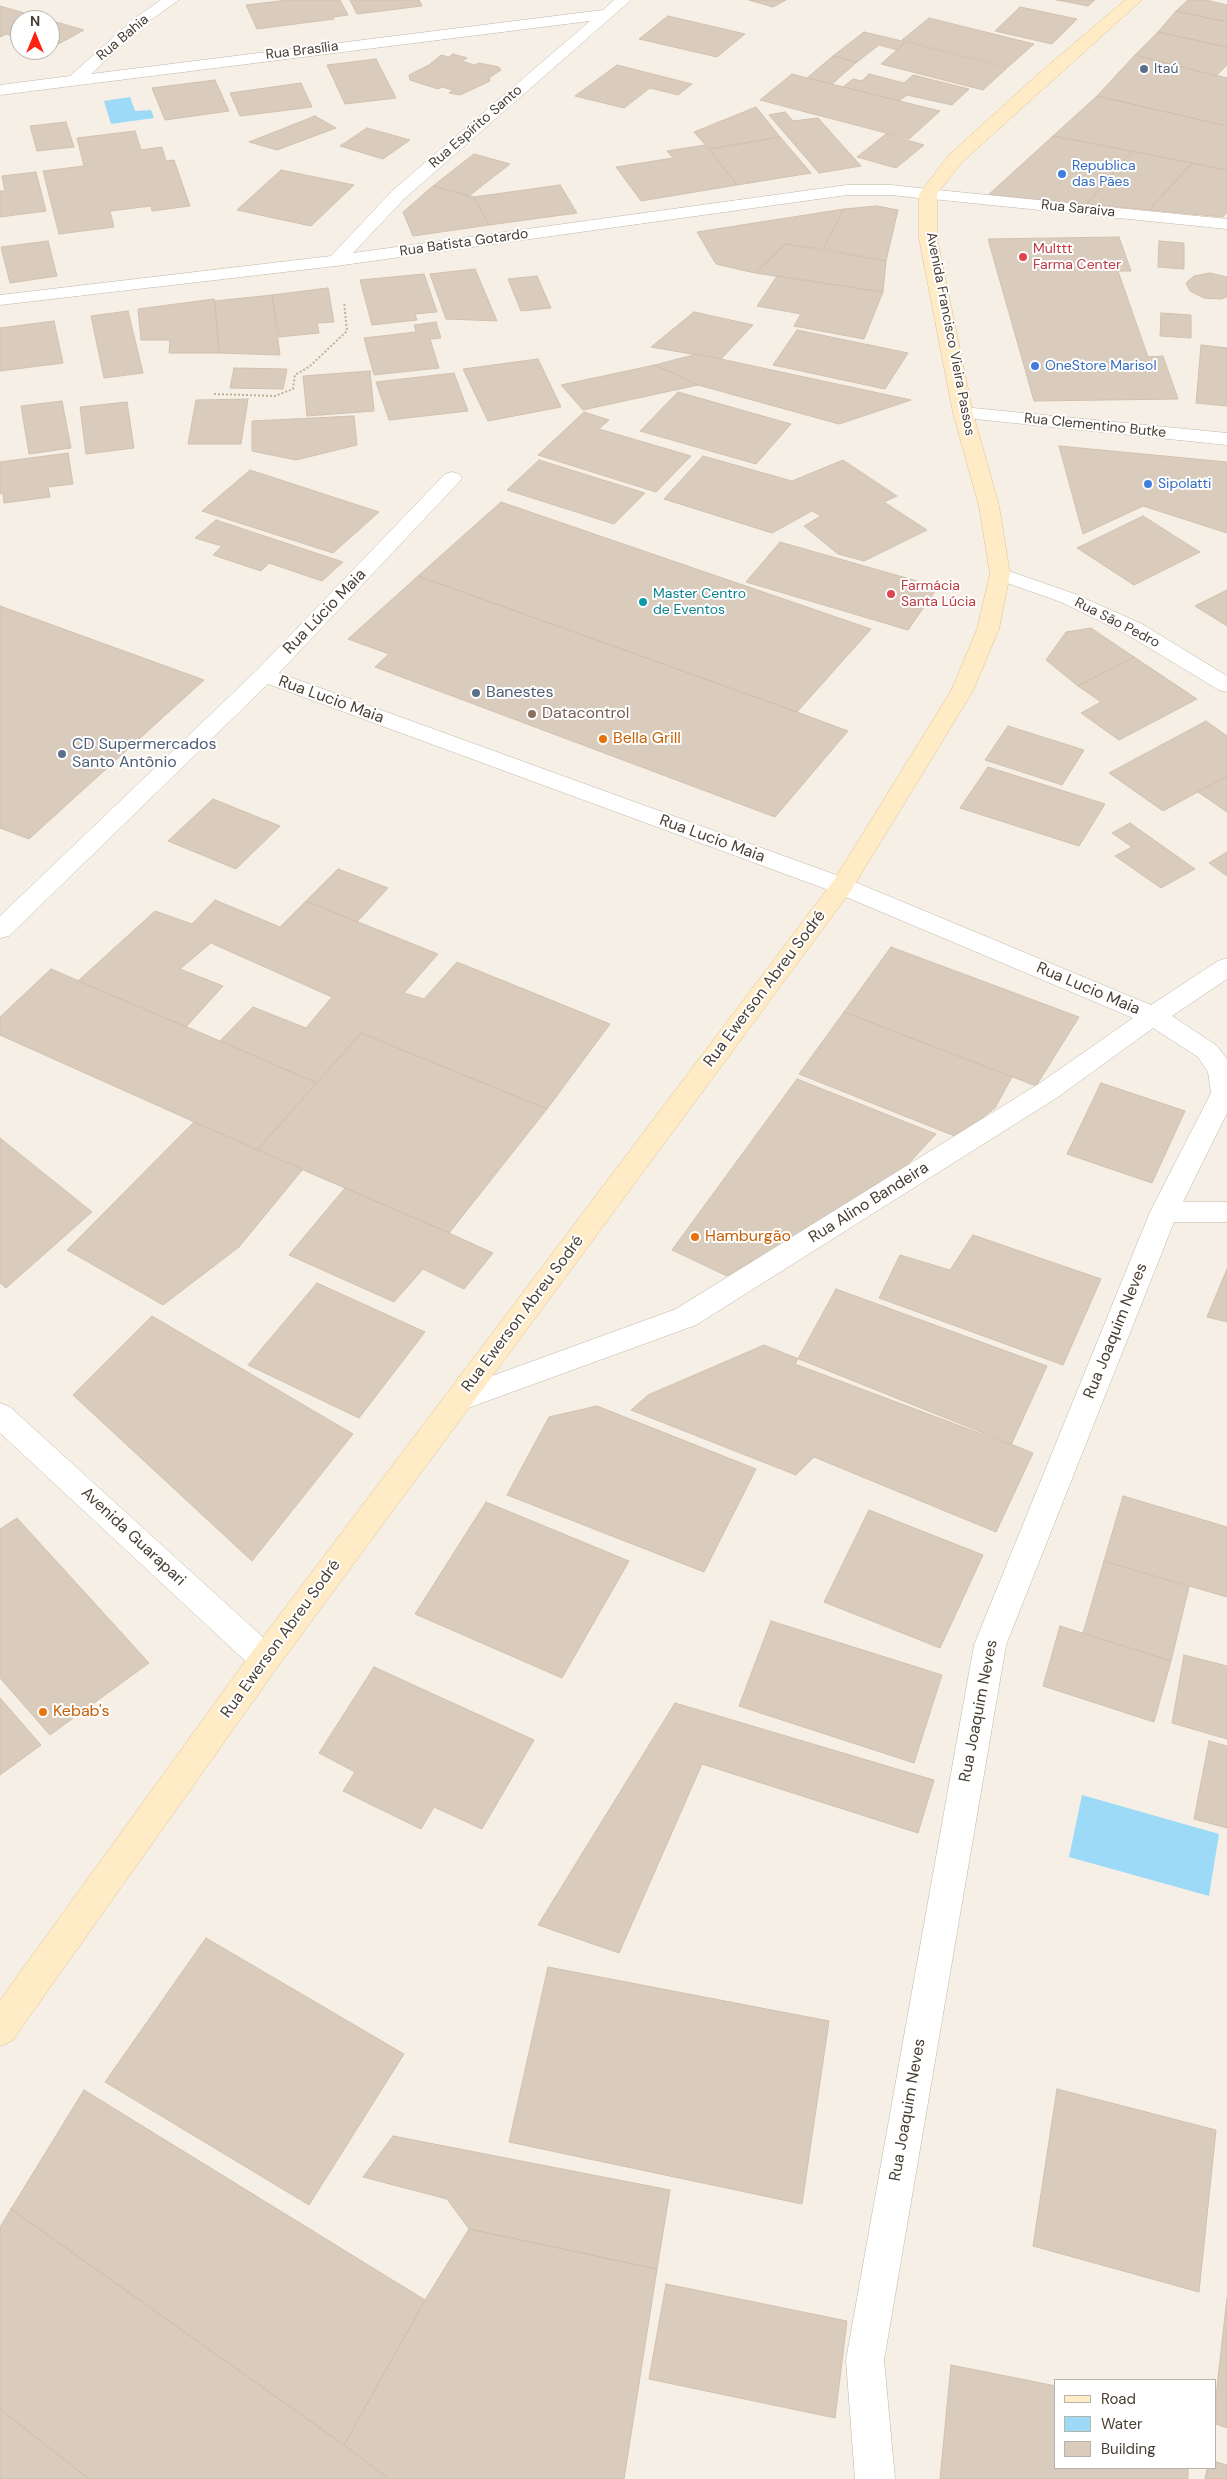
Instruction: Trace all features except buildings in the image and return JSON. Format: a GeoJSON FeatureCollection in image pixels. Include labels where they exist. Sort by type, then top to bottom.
{"type":"FeatureCollection","features":[{"type":"Feature","properties":{"kind":"main road"},"geometry":{"type":"LineString","coordinates":[[928,194],[955,159],[1043,78],[1134,0]]}},
{"type":"Feature","properties":{"kind":"main road","name":"Avenida Francisco Vieira Passos"},"geometry":{"type":"LineString","coordinates":[[928,194],[928,238],[963,413],[989,506],[1000,574]]}},
{"type":"Feature","properties":{"kind":"main road","name":"Rua Ewerson Abreu Sodré"},"geometry":{"type":"LineString","coordinates":[[0,2029],[265,1659],[842,886],[962,691],[988,629],[1000,574]]}},
{"type":"Feature","properties":{"kind":"street","name":"Rua Bahia"},"geometry":{"type":"LineString","coordinates":[[76,79],[140,21],[171,0]]}},
{"type":"Feature","properties":{"kind":"street","name":"Rua Espírito Santo"},"geometry":{"type":"LineString","coordinates":[[336,261],[398,194],[623,0]]}},
{"type":"Feature","properties":{"kind":"street","name":"Rua Brasília"},"geometry":{"type":"LineString","coordinates":[[0,90],[605,14]]}},
{"type":"Feature","properties":{"kind":"street","name":"Rua Batista Gotardo"},"geometry":{"type":"LineString","coordinates":[[0,300],[336,261],[830,192],[891,190],[928,194]]}},
{"type":"Feature","properties":{"kind":"street","name":"Rua Saraiva"},"geometry":{"type":"LineString","coordinates":[[928,194],[1227,224]]}},
{"type":"Feature","properties":{"kind":"street","name":"Rua Clementino Butke"},"geometry":{"type":"LineString","coordinates":[[963,413],[1227,439]]}},
{"type":"Feature","properties":{"kind":"street","name":"Rua Lúcio Maia"},"geometry":{"type":"LineString","coordinates":[[0,930],[265,675],[452,478]]}},
{"type":"Feature","properties":{"kind":"street","name":"Rua São Pedro"},"geometry":{"type":"LineString","coordinates":[[1000,574],[1068,598],[1134,629],[1227,685]]}},
{"type":"Feature","properties":{"kind":"street","name":"Rua Lucio Maia"},"geometry":{"type":"LineString","coordinates":[[265,675],[842,886],[1153,1016]]}},
{"type":"Feature","properties":{"kind":"street","name":"Rua Alino Bandeira"},"geometry":{"type":"LineString","coordinates":[[458,1400],[686,1317],[1049,1090],[1153,1016],[1227,967]]}},
{"type":"Feature","properties":{"kind":"street","name":"Rua Joaquim Neves"},"geometry":{"type":"LineString","coordinates":[[875,2479],[864,2360],[990,1645],[1164,1212],[1224,1093],[1221,1070],[1207,1051],[1153,1016]]}},
{"type":"Feature","properties":{"kind":"street"},"geometry":{"type":"LineString","coordinates":[[1164,1212],[1227,1212]]}},
{"type":"Feature","properties":{"kind":"street","name":"Avenida Guarapari"},"geometry":{"type":"LineString","coordinates":[[0,1415],[265,1659]]}},
{"type":"Feature","properties":{"kind":"path"},"geometry":{"type":"LineString","coordinates":[[214,394],[275,396],[293,390],[295,375],[310,366],[347,331],[343,286],[336,261]]}},
{"type":"Feature","properties":{"kind":"water"},"geometry":{"type":"Polygon","coordinates":[[[130,97],[135,111],[151,110],[154,118],[111,124],[104,101],[130,97]]]}},
{"type":"Feature","properties":{"kind":"water"},"geometry":{"type":"Polygon","coordinates":[[[1082,1795],[1219,1834],[1209,1896],[1069,1857],[1082,1795]]]}},
{"type":"Feature","properties":{"kind":"place","name":"Itaú"},"geometry":{"type":"Point","coordinates":[1144,69]}},
{"type":"Feature","properties":{"kind":"place","name":"Republica das Pães"},"geometry":{"type":"Point","coordinates":[1062,174]}},
{"type":"Feature","properties":{"kind":"place","name":"Multtt Farma Center"},"geometry":{"type":"Point","coordinates":[1023,257]}},
{"type":"Feature","properties":{"kind":"place","name":"OneStore Marisol"},"geometry":{"type":"Point","coordinates":[1035,366]}},
{"type":"Feature","properties":{"kind":"place","name":"Sipolatti"},"geometry":{"type":"Point","coordinates":[1148,484]}},
{"type":"Feature","properties":{"kind":"place","name":"Farmácia Santa Lúcia"},"geometry":{"type":"Point","coordinates":[891,594]}},
{"type":"Feature","properties":{"kind":"place","name":"Master Centro de Eventos"},"geometry":{"type":"Point","coordinates":[643,602]}},
{"type":"Feature","properties":{"kind":"place","name":"Banestes"},"geometry":{"type":"Point","coordinates":[476,693]}},
{"type":"Feature","properties":{"kind":"place","name":"Datacontrol"},"geometry":{"type":"Point","coordinates":[532,714]}},
{"type":"Feature","properties":{"kind":"place","name":"Bella Grill"},"geometry":{"type":"Point","coordinates":[603,739]}},
{"type":"Feature","properties":{"kind":"place","name":"CD Supermercados Santo Antônio"},"geometry":{"type":"Point","coordinates":[62,754]}},
{"type":"Feature","properties":{"kind":"place","name":"Hamburgão"},"geometry":{"type":"Point","coordinates":[695,1237]}},
{"type":"Feature","properties":{"kind":"place","name":"Kebab's"},"geometry":{"type":"Point","coordinates":[43,1712]}}]}
